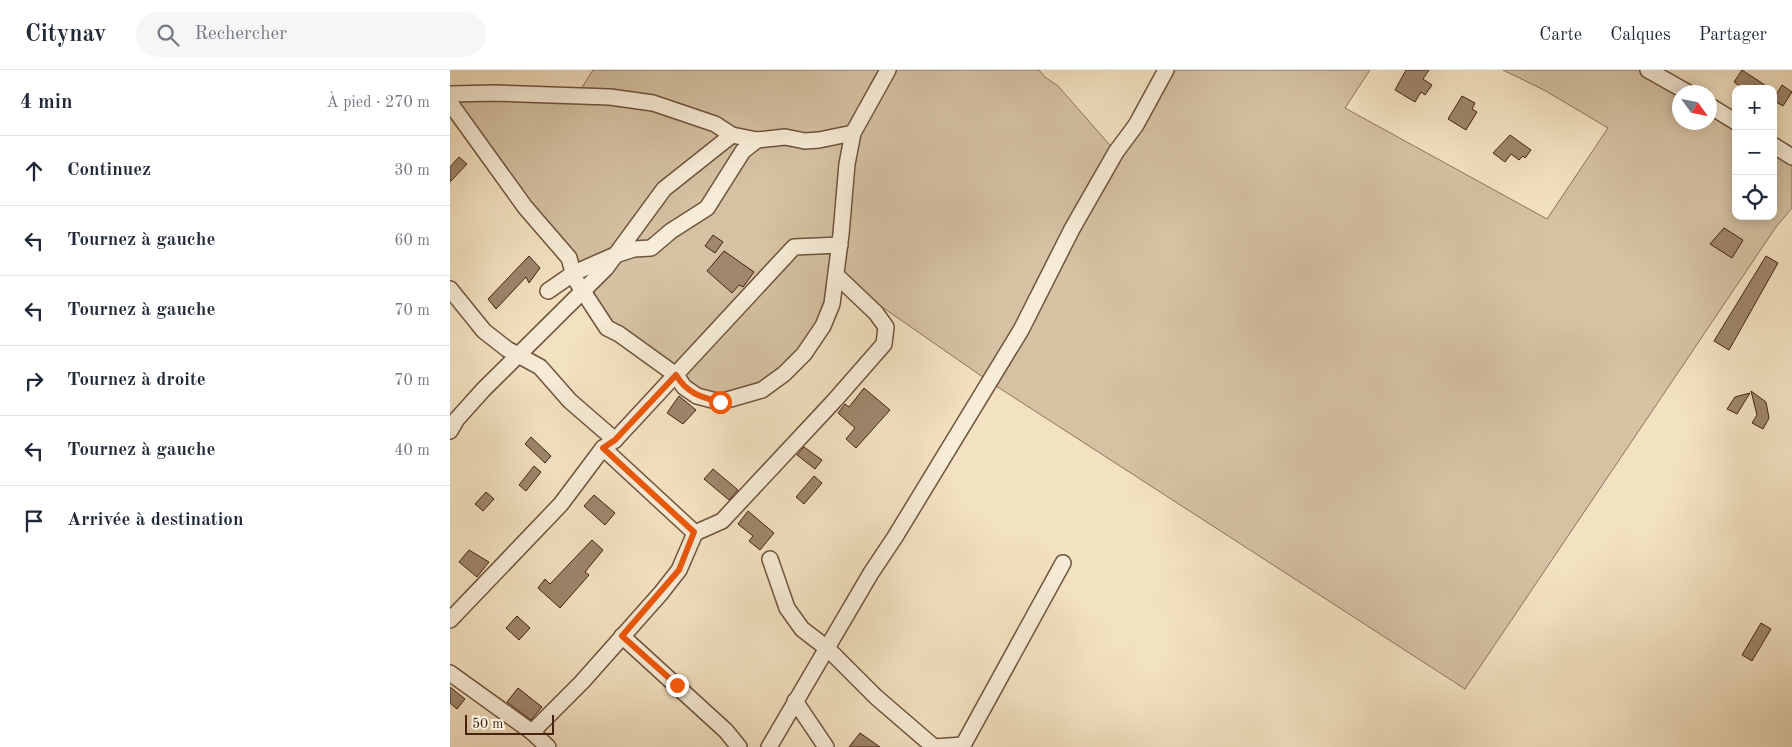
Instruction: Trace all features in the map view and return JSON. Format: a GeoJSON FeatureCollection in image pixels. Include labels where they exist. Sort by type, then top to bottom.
{"type":"FeatureCollection","features":[{"type":"Feature","properties":{"kind":"street"},"geometry":{"type":"LineString","coordinates":[[450,103],[525,207],[569,258],[575,279],[607,328],[619,334],[676,375],[684,387],[697,396],[720,402],[762,390],[784,374],[804,354],[823,326],[832,304],[840,245],[846,164],[852,132],[888,70]]}},
{"type":"Feature","properties":{"kind":"street"},"geometry":{"type":"LineString","coordinates":[[769,747],[871,573],[895,538],[1021,330],[1072,229],[1116,152],[1136,125],[1166,70]]}},
{"type":"Feature","properties":{"kind":"street"},"geometry":{"type":"LineString","coordinates":[[1648,70],[1675,85]]}},
{"type":"Feature","properties":{"kind":"street"},"geometry":{"type":"LineString","coordinates":[[450,94],[495,93],[610,97],[653,103],[715,124],[732,135],[758,140],[785,137],[806,141],[819,140],[852,132]]}},
{"type":"Feature","properties":{"kind":"street"},"geometry":{"type":"LineString","coordinates":[[1717,110],[1732,120]]}},
{"type":"Feature","properties":{"kind":"street"},"geometry":{"type":"LineString","coordinates":[[450,431],[457,419],[483,390],[606,268],[664,189],[732,135]]}},
{"type":"Feature","properties":{"kind":"street"},"geometry":{"type":"LineString","coordinates":[[548,291],[574,273],[615,255],[651,248],[671,231],[706,208],[743,151],[758,140]]}},
{"type":"Feature","properties":{"kind":"street"},"geometry":{"type":"LineString","coordinates":[[1777,148],[1792,157]]}},
{"type":"Feature","properties":{"kind":"street"},"geometry":{"type":"LineString","coordinates":[[450,620],[561,504],[609,444],[794,248],[840,245]]}},
{"type":"Feature","properties":{"kind":"street"},"geometry":{"type":"LineString","coordinates":[[532,732],[582,682],[679,570],[694,532],[722,521],[810,428],[884,344],[886,327],[876,313],[836,275]]}},
{"type":"Feature","properties":{"kind":"street"},"geometry":{"type":"LineString","coordinates":[[450,288],[484,331],[519,356],[540,367],[609,444],[694,532]]}},
{"type":"Feature","properties":{"kind":"street"},"geometry":{"type":"LineString","coordinates":[[770,559],[787,608],[802,628],[828,649],[876,697],[934,747],[963,746],[1063,563]]}},
{"type":"Feature","properties":{"kind":"street"},"geometry":{"type":"LineString","coordinates":[[622,636],[726,731],[739,747]]}},
{"type":"Feature","properties":{"kind":"street"},"geometry":{"type":"LineString","coordinates":[[450,673],[532,732],[548,747]]}},
{"type":"Feature","properties":{"kind":"street"},"geometry":{"type":"LineString","coordinates":[[795,701],[826,747]]}},
{"type":"Feature","properties":{"kind":"shaded area"},"geometry":{"type":"Polygon","coordinates":[[[593,70],[1039,70],[1058,86],[1116,152],[1166,70],[1370,70],[1345,108],[1547,219],[1608,128],[1544,90],[1503,70],[1643,70],[1672,87],[1672,130],[1717,130],[1717,113],[1732,123],[1732,220],[1777,220],[1777,149],[1792,158],[1792,208],[1776,227],[1465,689],[990,382],[836,275],[826,320],[784,374],[730,400],[697,396],[607,328],[450,95],[576,97],[593,70]]]}},
{"type":"Feature","properties":{"kind":"building"},"geometry":{"type":"Polygon","coordinates":[[[1406,70],[1429,70],[1423,79],[1432,85],[1425,95],[1421,92],[1415,102],[1395,90],[1406,70]]]}},
{"type":"Feature","properties":{"kind":"building"},"geometry":{"type":"Polygon","coordinates":[[[1742,70],[1765,85],[1738,85],[1734,82],[1742,70]]]}},
{"type":"Feature","properties":{"kind":"building"},"geometry":{"type":"Polygon","coordinates":[[[1782,85],[1792,92],[1783,106],[1777,102],[1777,93],[1782,85]]]}},
{"type":"Feature","properties":{"kind":"building"},"geometry":{"type":"Polygon","coordinates":[[[1462,96],[1475,103],[1472,109],[1477,112],[1466,130],[1448,119],[1462,96]]]}},
{"type":"Feature","properties":{"kind":"building"},"geometry":{"type":"Polygon","coordinates":[[[1510,135],[1531,150],[1525,158],[1523,156],[1519,160],[1511,154],[1505,162],[1493,153],[1510,135]]]}},
{"type":"Feature","properties":{"kind":"building"},"geometry":{"type":"Polygon","coordinates":[[[459,157],[467,164],[450,182],[450,167],[459,157]]]}},
{"type":"Feature","properties":{"kind":"building"},"geometry":{"type":"Polygon","coordinates":[[[1724,228],[1743,240],[1732,258],[1710,244],[1724,228]]]}},
{"type":"Feature","properties":{"kind":"building"},"geometry":{"type":"Polygon","coordinates":[[[713,235],[723,242],[715,253],[705,246],[713,235]]]}},
{"type":"Feature","properties":{"kind":"building"},"geometry":{"type":"Polygon","coordinates":[[[724,251],[754,272],[743,287],[739,285],[732,293],[707,271],[724,251]]]}},
{"type":"Feature","properties":{"kind":"building"},"geometry":{"type":"Polygon","coordinates":[[[529,256],[540,268],[529,283],[526,277],[496,309],[488,299],[529,256]]]}},
{"type":"Feature","properties":{"kind":"building"},"geometry":{"type":"Polygon","coordinates":[[[1766,256],[1778,263],[1729,350],[1714,341],[1766,256]]]}},
{"type":"Feature","properties":{"kind":"building"},"geometry":{"type":"Polygon","coordinates":[[[864,388],[890,410],[856,448],[846,439],[855,428],[838,413],[845,404],[849,407],[864,388]]]}},
{"type":"Feature","properties":{"kind":"building"},"geometry":{"type":"Polygon","coordinates":[[[1751,391],[1766,402],[1769,418],[1763,429],[1752,423],[1757,415],[1751,391]]]}},
{"type":"Feature","properties":{"kind":"building"},"geometry":{"type":"Polygon","coordinates":[[[1750,393],[1737,414],[1727,409],[1735,397],[1750,393]]]}},
{"type":"Feature","properties":{"kind":"building"},"geometry":{"type":"Polygon","coordinates":[[[679,396],[696,410],[683,424],[667,413],[679,396]]]}},
{"type":"Feature","properties":{"kind":"building"},"geometry":{"type":"Polygon","coordinates":[[[531,437],[551,456],[545,463],[525,444],[531,437]]]}},
{"type":"Feature","properties":{"kind":"building"},"geometry":{"type":"Polygon","coordinates":[[[804,447],[822,460],[815,469],[797,455],[804,447]]]}},
{"type":"Feature","properties":{"kind":"building"},"geometry":{"type":"Polygon","coordinates":[[[534,466],[541,472],[526,491],[519,485],[534,466]]]}},
{"type":"Feature","properties":{"kind":"building"},"geometry":{"type":"Polygon","coordinates":[[[713,469],[738,490],[729,500],[704,479],[713,469]]]}},
{"type":"Feature","properties":{"kind":"building"},"geometry":{"type":"Polygon","coordinates":[[[814,476],[822,483],[804,504],[796,497],[814,476]]]}},
{"type":"Feature","properties":{"kind":"building"},"geometry":{"type":"Polygon","coordinates":[[[486,492],[494,499],[483,511],[475,504],[486,492]]]}},
{"type":"Feature","properties":{"kind":"building"},"geometry":{"type":"Polygon","coordinates":[[[594,495],[615,513],[605,525],[584,506],[594,495]]]}},
{"type":"Feature","properties":{"kind":"building"},"geometry":{"type":"Polygon","coordinates":[[[748,511],[774,533],[760,550],[749,541],[753,536],[738,524],[748,511]]]}},
{"type":"Feature","properties":{"kind":"building"},"geometry":{"type":"Polygon","coordinates":[[[592,540],[603,550],[585,572],[589,575],[560,608],[538,588],[545,579],[550,584],[592,540]]]}},
{"type":"Feature","properties":{"kind":"building"},"geometry":{"type":"Polygon","coordinates":[[[469,550],[489,562],[477,577],[459,562],[469,550]]]}},
{"type":"Feature","properties":{"kind":"building"},"geometry":{"type":"Polygon","coordinates":[[[517,616],[530,628],[519,640],[506,628],[517,616]]]}},
{"type":"Feature","properties":{"kind":"building"},"geometry":{"type":"Polygon","coordinates":[[[1761,623],[1771,629],[1752,661],[1742,655],[1761,623]]]}},
{"type":"Feature","properties":{"kind":"building"},"geometry":{"type":"Polygon","coordinates":[[[450,687],[465,699],[457,709],[450,703],[450,687]]]}},
{"type":"Feature","properties":{"kind":"building"},"geometry":{"type":"Polygon","coordinates":[[[518,688],[542,707],[531,720],[507,702],[518,688]]]}},
{"type":"Feature","properties":{"kind":"building"},"geometry":{"type":"Polygon","coordinates":[[[860,733],[880,747],[849,747],[860,733]]]}},
{"type":"Feature","properties":{"kind":"route"},"geometry":{"type":"LineString","coordinates":[[677,685],[622,636],[679,570],[694,532],[603,448],[615,440],[676,375],[684,387],[697,396],[720,402]]}}]}
